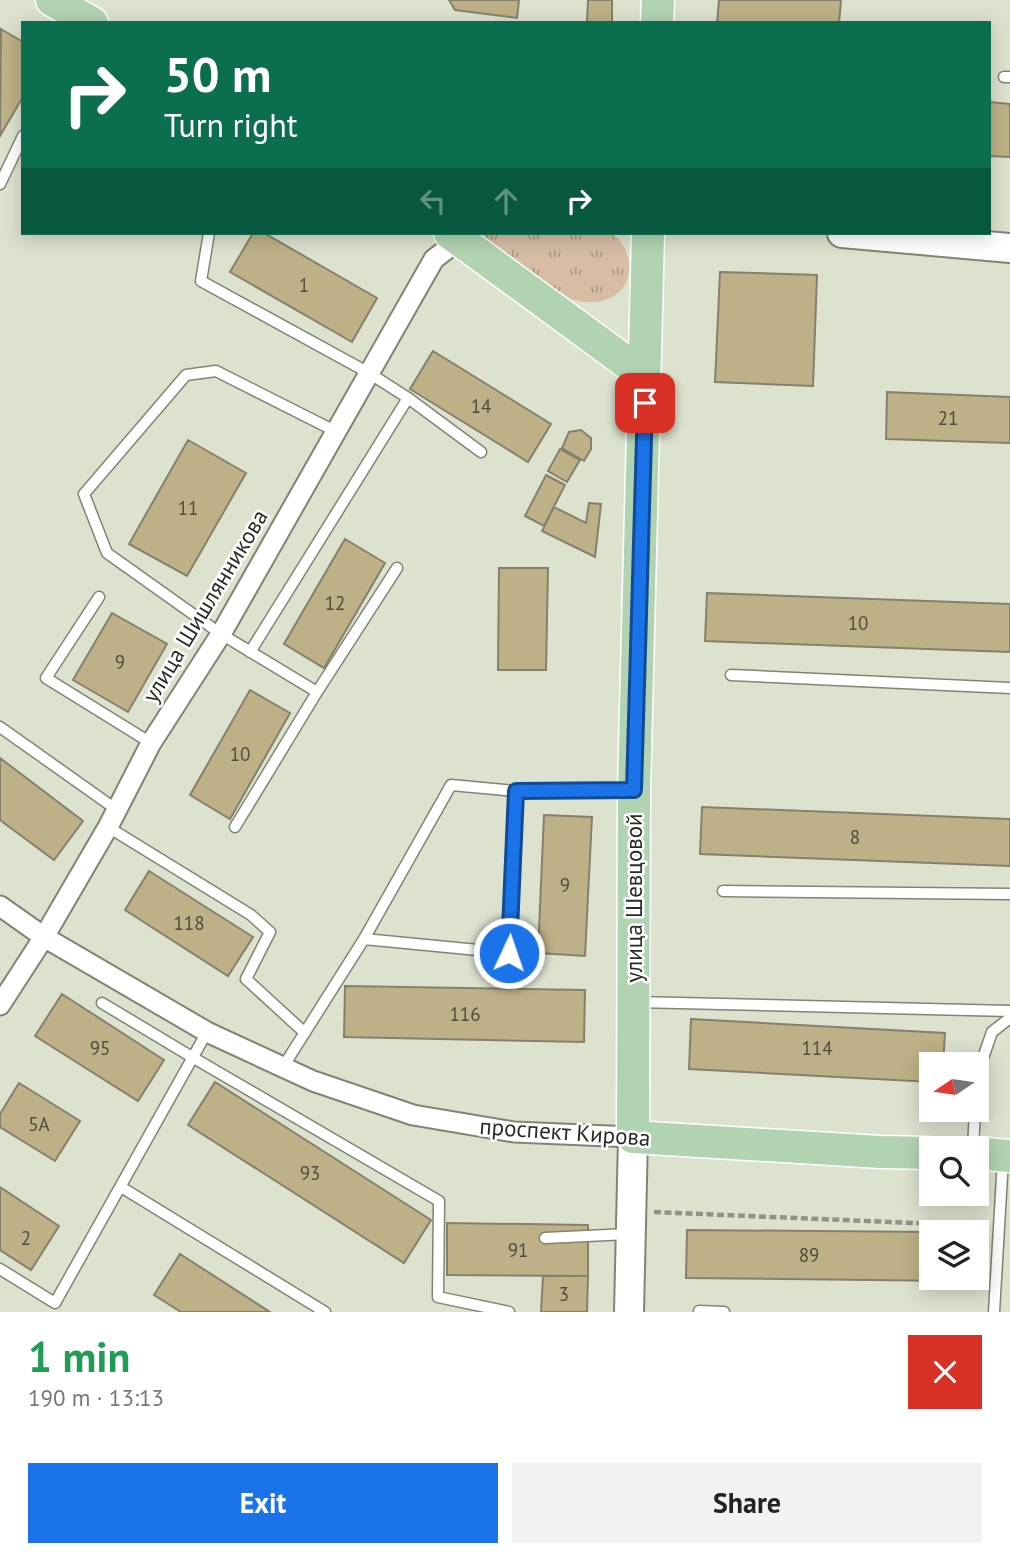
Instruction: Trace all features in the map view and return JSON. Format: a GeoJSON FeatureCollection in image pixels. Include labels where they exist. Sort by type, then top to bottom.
{"type":"FeatureCollection","features":[{"type":"Feature","properties":{"kind":"main road"},"geometry":{"type":"LineString","coordinates":[[52,0],[89,21]]}},
{"type":"Feature","properties":{"kind":"main road"},"geometry":{"type":"LineString","coordinates":[[657,21],[658,0]]}},
{"type":"Feature","properties":{"kind":"main road","name":"улица Шевцовой"},"geometry":{"type":"LineString","coordinates":[[633,1137],[634,790],[648,235]]}},
{"type":"Feature","properties":{"kind":"main road"},"geometry":{"type":"LineString","coordinates":[[454,236],[646,376]]}},
{"type":"Feature","properties":{"kind":"main road","name":"проспект Кирова"},"geometry":{"type":"LineString","coordinates":[[633,1137],[919,1153]]}},
{"type":"Feature","properties":{"kind":"street"},"geometry":{"type":"LineString","coordinates":[[864,235],[1010,248]]}},
{"type":"Feature","properties":{"kind":"street","name":"улица Шишлянникова"},"geometry":{"type":"LineString","coordinates":[[0,1005],[44,937],[113,819],[151,743],[221,635],[434,259],[454,236]]}},
{"type":"Feature","properties":{"kind":"street","name":"проспект Кирова"},"geometry":{"type":"LineString","coordinates":[[0,906],[44,937],[207,1032],[313,1081],[413,1115],[514,1132],[633,1137]]}},
{"type":"Feature","properties":{"kind":"street","name":"улица Шевцовой"},"geometry":{"type":"LineString","coordinates":[[629,1312],[633,1137]]}},
{"type":"Feature","properties":{"kind":"lane"},"geometry":{"type":"LineString","coordinates":[[0,184],[21,140]]}},
{"type":"Feature","properties":{"kind":"lane"},"geometry":{"type":"LineString","coordinates":[[209,235],[201,281],[369,373],[481,452]]}},
{"type":"Feature","properties":{"kind":"lane"},"geometry":{"type":"LineString","coordinates":[[317,692],[221,635],[107,553],[85,494],[186,375],[216,371],[335,431]]}},
{"type":"Feature","properties":{"kind":"lane"},"geometry":{"type":"LineString","coordinates":[[250,652],[408,398]]}},
{"type":"Feature","properties":{"kind":"lane"},"geometry":{"type":"LineString","coordinates":[[235,827],[397,568]]}},
{"type":"Feature","properties":{"kind":"lane"},"geometry":{"type":"LineString","coordinates":[[99,597],[46,678],[151,743]]}},
{"type":"Feature","properties":{"kind":"lane"},"geometry":{"type":"LineString","coordinates":[[731,675],[1010,688]]}},
{"type":"Feature","properties":{"kind":"lane"},"geometry":{"type":"LineString","coordinates":[[0,727],[113,819],[251,915],[270,932],[246,979],[305,1033]]}},
{"type":"Feature","properties":{"kind":"lane"},"geometry":{"type":"LineString","coordinates":[[283,1067],[364,939],[452,785],[516,791],[634,790]]}},
{"type":"Feature","properties":{"kind":"lane"},"geometry":{"type":"LineString","coordinates":[[364,939],[509,953],[516,791]]}},
{"type":"Feature","properties":{"kind":"lane"},"geometry":{"type":"LineString","coordinates":[[723,891],[1010,894]]}},
{"type":"Feature","properties":{"kind":"lane"},"geometry":{"type":"LineString","coordinates":[[635,1002],[1010,1011]]}},
{"type":"Feature","properties":{"kind":"lane"},"geometry":{"type":"LineString","coordinates":[[102,1003],[439,1201],[438,1297],[509,1312]]}},
{"type":"Feature","properties":{"kind":"lane"},"geometry":{"type":"LineString","coordinates":[[985,1052],[992,1032],[1010,1018]]}},
{"type":"Feature","properties":{"kind":"lane"},"geometry":{"type":"LineString","coordinates":[[0,1269],[55,1304],[207,1032]]}},
{"type":"Feature","properties":{"kind":"lane"},"geometry":{"type":"LineString","coordinates":[[994,1312],[999,1227],[997,1155]]}},
{"type":"Feature","properties":{"kind":"lane"},"geometry":{"type":"LineString","coordinates":[[121,1186],[324,1312]]}},
{"type":"Feature","properties":{"kind":"lane"},"geometry":{"type":"LineString","coordinates":[[545,1238],[632,1222]]}},
{"type":"Feature","properties":{"kind":"lane"},"geometry":{"type":"LineString","coordinates":[[699,1311],[724,1312]]}},
{"type":"Feature","properties":{"kind":"path"},"geometry":{"type":"LineString","coordinates":[[632,1222],[999,1227]]}},
{"type":"Feature","properties":{"kind":"green space"},"geometry":{"type":"Polygon","coordinates":[[[470,235],[613,235],[625,249],[629,274],[626,283],[613,296],[595,302],[574,300],[477,242],[470,235]]]}},
{"type":"Feature","properties":{"kind":"building"},"geometry":{"type":"Polygon","coordinates":[[[449,0],[519,0],[517,18],[455,10],[449,0]]]}},
{"type":"Feature","properties":{"kind":"building"},"geometry":{"type":"Polygon","coordinates":[[[588,0],[612,0],[612,21],[587,21],[588,0]]]}},
{"type":"Feature","properties":{"kind":"building"},"geometry":{"type":"Polygon","coordinates":[[[719,0],[841,0],[839,21],[717,21],[719,0]]]}},
{"type":"Feature","properties":{"kind":"building"},"geometry":{"type":"Polygon","coordinates":[[[1,29],[21,41],[21,100],[0,136],[1,29]]]}},
{"type":"Feature","properties":{"kind":"building"},"geometry":{"type":"Polygon","coordinates":[[[991,102],[1010,104],[1010,157],[991,156],[991,102]]]}},
{"type":"Feature","properties":{"kind":"building"},"geometry":{"type":"Polygon","coordinates":[[[252,235],[267,235],[377,298],[352,342],[230,272],[252,235]]]}},
{"type":"Feature","properties":{"kind":"building"},"geometry":{"type":"Polygon","coordinates":[[[720,272],[817,275],[813,386],[715,382],[720,272]]]}},
{"type":"Feature","properties":{"kind":"building"},"geometry":{"type":"Polygon","coordinates":[[[433,351],[551,424],[528,462],[410,389],[433,351]]]}},
{"type":"Feature","properties":{"kind":"building"},"geometry":{"type":"Polygon","coordinates":[[[887,392],[1010,397],[1010,443],[886,439],[887,392]]]}},
{"type":"Feature","properties":{"kind":"building"},"geometry":{"type":"Polygon","coordinates":[[[581,430],[591,438],[591,449],[584,461],[562,448],[569,432],[581,430]]]}},
{"type":"Feature","properties":{"kind":"building"},"geometry":{"type":"Polygon","coordinates":[[[188,440],[246,473],[187,576],[129,544],[188,440]]]}},
{"type":"Feature","properties":{"kind":"building"},"geometry":{"type":"Polygon","coordinates":[[[560,449],[580,460],[567,482],[548,471],[560,449]]]}},
{"type":"Feature","properties":{"kind":"building"},"geometry":{"type":"Polygon","coordinates":[[[546,475],[565,485],[544,526],[525,516],[546,475]]]}},
{"type":"Feature","properties":{"kind":"building"},"geometry":{"type":"Polygon","coordinates":[[[589,503],[601,504],[595,557],[542,531],[554,507],[586,523],[589,503]]]}},
{"type":"Feature","properties":{"kind":"building"},"geometry":{"type":"Polygon","coordinates":[[[345,539],[385,563],[324,668],[284,644],[345,539]]]}},
{"type":"Feature","properties":{"kind":"building"},"geometry":{"type":"Polygon","coordinates":[[[499,568],[548,568],[546,670],[498,670],[499,568]]]}},
{"type":"Feature","properties":{"kind":"building"},"geometry":{"type":"Polygon","coordinates":[[[707,593],[1010,604],[1010,652],[705,641],[707,593]]]}},
{"type":"Feature","properties":{"kind":"building"},"geometry":{"type":"Polygon","coordinates":[[[112,613],[167,644],[128,712],[73,680],[112,613]]]}},
{"type":"Feature","properties":{"kind":"building"},"geometry":{"type":"Polygon","coordinates":[[[250,690],[290,713],[230,819],[190,795],[250,690]]]}},
{"type":"Feature","properties":{"kind":"building"},"geometry":{"type":"Polygon","coordinates":[[[0,758],[83,821],[54,860],[0,820],[0,758]]]}},
{"type":"Feature","properties":{"kind":"building"},"geometry":{"type":"Polygon","coordinates":[[[702,807],[1010,819],[1010,866],[700,854],[702,807]]]}},
{"type":"Feature","properties":{"kind":"building"},"geometry":{"type":"Polygon","coordinates":[[[544,815],[592,817],[585,956],[538,953],[544,815]]]}},
{"type":"Feature","properties":{"kind":"building"},"geometry":{"type":"Polygon","coordinates":[[[149,871],[253,937],[228,976],[125,910],[149,871]]]}},
{"type":"Feature","properties":{"kind":"building"},"geometry":{"type":"Polygon","coordinates":[[[345,986],[585,990],[584,1042],[344,1037],[345,986]]]}},
{"type":"Feature","properties":{"kind":"building"},"geometry":{"type":"Polygon","coordinates":[[[62,994],[164,1060],[138,1101],[35,1036],[62,994]]]}},
{"type":"Feature","properties":{"kind":"building"},"geometry":{"type":"Polygon","coordinates":[[[691,1019],[945,1033],[944,1052],[919,1052],[919,1081],[689,1069],[691,1019]]]}},
{"type":"Feature","properties":{"kind":"building"},"geometry":{"type":"Polygon","coordinates":[[[215,1082],[431,1220],[404,1263],[188,1125],[215,1082]]]}},
{"type":"Feature","properties":{"kind":"building"},"geometry":{"type":"Polygon","coordinates":[[[19,1083],[80,1121],[55,1161],[0,1127],[0,1114],[19,1083]]]}},
{"type":"Feature","properties":{"kind":"building"},"geometry":{"type":"Polygon","coordinates":[[[0,1187],[59,1226],[31,1270],[0,1250],[0,1187]]]}},
{"type":"Feature","properties":{"kind":"building"},"geometry":{"type":"Polygon","coordinates":[[[447,1223],[588,1225],[588,1276],[447,1275],[447,1223]]]}},
{"type":"Feature","properties":{"kind":"building"},"geometry":{"type":"Polygon","coordinates":[[[687,1230],[919,1232],[919,1281],[686,1278],[687,1230]]]}},
{"type":"Feature","properties":{"kind":"building"},"geometry":{"type":"Polygon","coordinates":[[[180,1254],[270,1312],[181,1312],[154,1295],[180,1254]]]}},
{"type":"Feature","properties":{"kind":"building"},"geometry":{"type":"Polygon","coordinates":[[[543,1276],[588,1276],[587,1312],[541,1312],[543,1276]]]}},
{"type":"Feature","properties":{"kind":"route"},"geometry":{"type":"LineString","coordinates":[[509,953],[516,791],[634,790],[645,403]]}}]}
